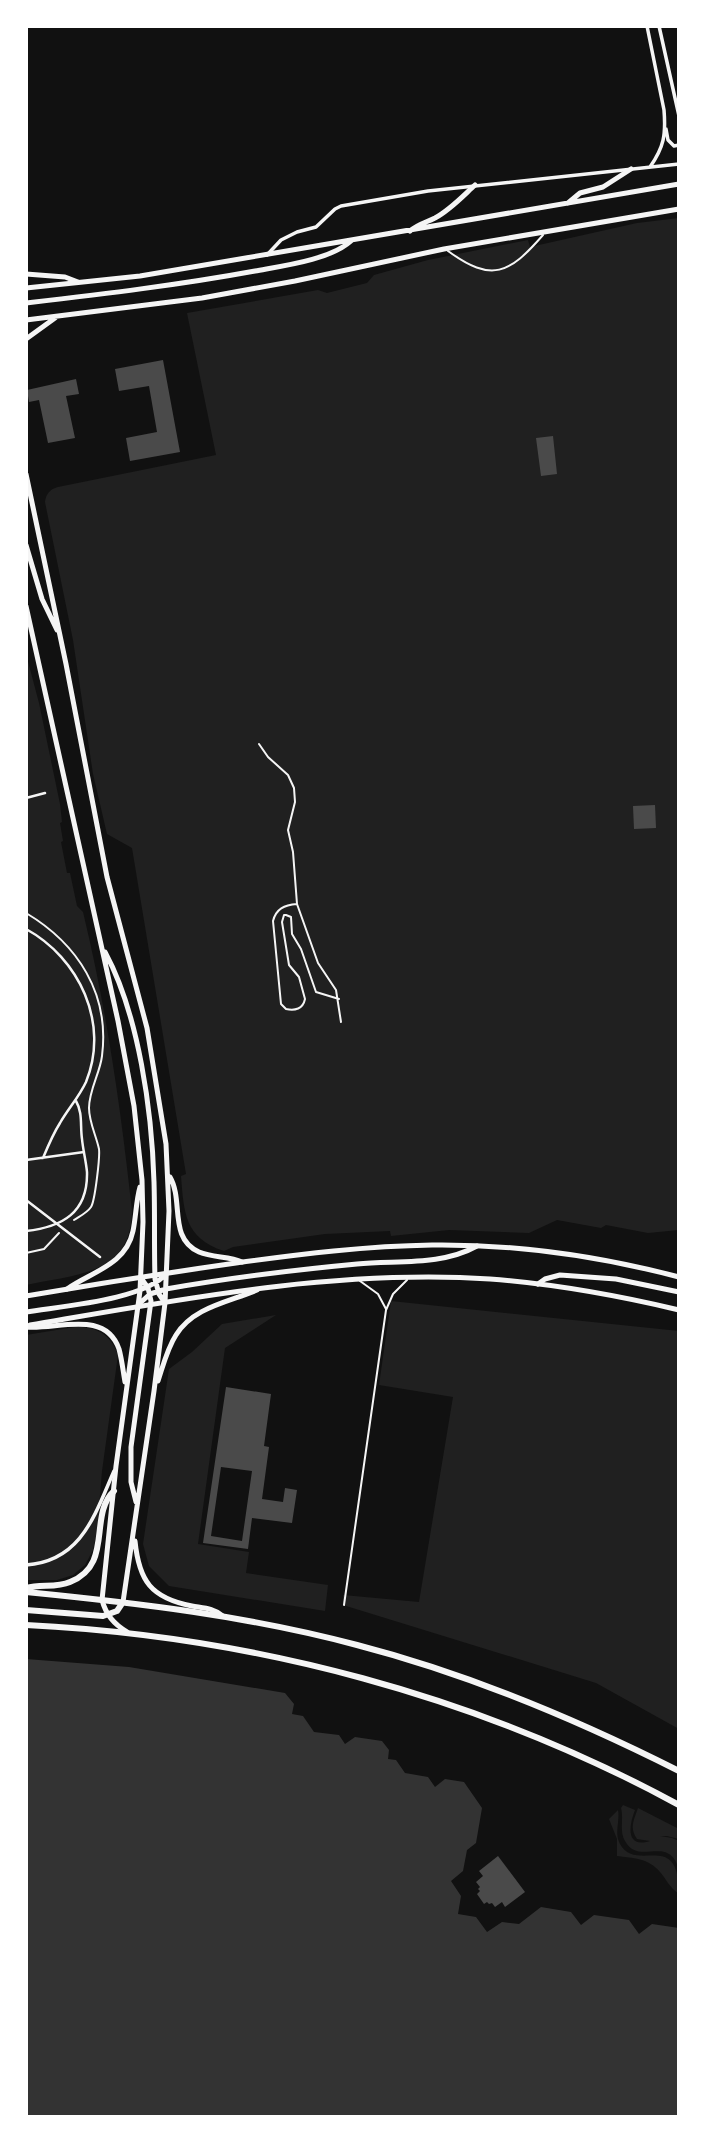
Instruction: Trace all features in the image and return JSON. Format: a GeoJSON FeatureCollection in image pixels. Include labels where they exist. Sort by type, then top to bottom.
{"type":"FeatureCollection","features":[{"type":"Feature","properties":{"kind":"highway"},"geometry":{"type":"LineString","coordinates":[[26,1590],[41,1584],[71,1582],[86,1571],[98,1548],[104,1504],[114,1491]]}},
{"type":"Feature","properties":{"kind":"highway"},"geometry":{"type":"LineString","coordinates":[[26,1590],[225,1618],[356,1644],[438,1669],[533,1704],[679,1771]]}},
{"type":"Feature","properties":{"kind":"highway"},"geometry":{"type":"LineString","coordinates":[[26,1610],[98,1616],[117,1611],[123,1602]]}},
{"type":"Feature","properties":{"kind":"highway"},"geometry":{"type":"LineString","coordinates":[[26,1625],[127,1632],[200,1642],[343,1672],[416,1694],[531,1736],[679,1805]]}},
{"type":"Feature","properties":{"kind":"main road"},"geometry":{"type":"LineString","coordinates":[[568,204],[580,193],[603,187],[631,169]]}},
{"type":"Feature","properties":{"kind":"main road"},"geometry":{"type":"LineString","coordinates":[[26,289],[140,276],[679,184]]}},
{"type":"Feature","properties":{"kind":"main road"},"geometry":{"type":"LineString","coordinates":[[410,231],[418,224],[445,211],[475,185]]}},
{"type":"Feature","properties":{"kind":"main road"},"geometry":{"type":"LineString","coordinates":[[26,320],[147,306],[253,289],[444,249],[679,209]]}},
{"type":"Feature","properties":{"kind":"main road"},"geometry":{"type":"LineString","coordinates":[[26,303],[188,283],[276,267],[327,254],[351,241]]}},
{"type":"Feature","properties":{"kind":"main road"},"geometry":{"type":"LineString","coordinates":[[26,274],[65,277],[78,282]]}},
{"type":"Feature","properties":{"kind":"main road"},"geometry":{"type":"LineString","coordinates":[[26,339],[57,317]]}},
{"type":"Feature","properties":{"kind":"main road"},"geometry":{"type":"LineString","coordinates":[[26,474],[107,877],[149,1039],[165,1132],[169,1175],[165,1303],[123,1602]]}},
{"type":"Feature","properties":{"kind":"main road"},"geometry":{"type":"LineString","coordinates":[[26,545],[42,599],[61,639]]}},
{"type":"Feature","properties":{"kind":"main road"},"geometry":{"type":"LineString","coordinates":[[26,606],[102,946],[134,1106],[142,1180],[141,1278],[116,1466],[102,1600],[114,1623],[127,1632]]}},
{"type":"Feature","properties":{"kind":"main road"},"geometry":{"type":"LineString","coordinates":[[102,946],[115,973],[130,1018],[145,1093],[154,1180],[155,1284],[165,1303]]}},
{"type":"Feature","properties":{"kind":"main road"},"geometry":{"type":"LineString","coordinates":[[169,1175],[176,1193],[179,1227],[190,1246],[201,1253],[243,1262]]}},
{"type":"Feature","properties":{"kind":"main road"},"geometry":{"type":"LineString","coordinates":[[67,1289],[110,1265],[126,1248],[133,1231],[142,1180]]}},
{"type":"Feature","properties":{"kind":"main road"},"geometry":{"type":"LineString","coordinates":[[26,1296],[305,1253],[435,1245],[552,1253],[604,1260],[679,1277]]}},
{"type":"Feature","properties":{"kind":"main road"},"geometry":{"type":"LineString","coordinates":[[26,1312],[139,1291],[158,1291],[358,1264],[434,1259],[464,1253],[477,1246]]}},
{"type":"Feature","properties":{"kind":"main road"},"geometry":{"type":"LineString","coordinates":[[138,1307],[167,1273]]}},
{"type":"Feature","properties":{"kind":"main road"},"geometry":{"type":"LineString","coordinates":[[538,1284],[560,1275],[616,1279],[679,1292]]}},
{"type":"Feature","properties":{"kind":"main road"},"geometry":{"type":"LineString","coordinates":[[136,1505],[131,1482],[131,1447],[150,1305],[149,1291],[141,1278]]}},
{"type":"Feature","properties":{"kind":"main road"},"geometry":{"type":"LineString","coordinates":[[26,1326],[257,1290],[357,1280],[411,1278],[481,1279],[538,1284],[619,1296],[679,1310]]}},
{"type":"Feature","properties":{"kind":"main road"},"geometry":{"type":"LineString","coordinates":[[154,1391],[169,1348],[183,1325],[196,1314],[257,1290]]}},
{"type":"Feature","properties":{"kind":"main road"},"geometry":{"type":"LineString","coordinates":[[26,1326],[47,1328],[80,1324],[94,1325],[102,1329],[110,1335],[119,1349],[126,1390]]}},
{"type":"Feature","properties":{"kind":"main road"},"geometry":{"type":"LineString","coordinates":[[134,1531],[139,1567],[152,1590],[170,1601],[215,1610],[225,1618]]}},
{"type":"Feature","properties":{"kind":"street"},"geometry":{"type":"LineString","coordinates":[[647,26],[670,143],[679,145]]}},
{"type":"Feature","properties":{"kind":"street"},"geometry":{"type":"LineString","coordinates":[[659,26],[679,116]]}},
{"type":"Feature","properties":{"kind":"street"},"geometry":{"type":"LineString","coordinates":[[650,167],[663,146],[665,124]]}},
{"type":"Feature","properties":{"kind":"street"},"geometry":{"type":"LineString","coordinates":[[267,254],[287,236],[320,224],[338,207],[475,185],[679,164]]}},
{"type":"Feature","properties":{"kind":"street"},"geometry":{"type":"LineString","coordinates":[[26,798],[45,793]]}},
{"type":"Feature","properties":{"kind":"street"},"geometry":{"type":"LineString","coordinates":[[26,929],[50,945],[78,978],[90,1008],[94,1039],[86,1081],[53,1135],[43,1158]]}},
{"type":"Feature","properties":{"kind":"street"},"geometry":{"type":"LineString","coordinates":[[26,1231],[57,1224],[69,1217],[83,1194],[86,1178],[80,1113],[76,1101]]}},
{"type":"Feature","properties":{"kind":"street"},"geometry":{"type":"LineString","coordinates":[[26,1160],[84,1152]]}},
{"type":"Feature","properties":{"kind":"street"},"geometry":{"type":"LineString","coordinates":[[26,1200],[100,1257]]}},
{"type":"Feature","properties":{"kind":"street"},"geometry":{"type":"LineString","coordinates":[[26,1564],[43,1562],[76,1544],[87,1529],[116,1466]]}},
{"type":"Feature","properties":{"kind":"lane"},"geometry":{"type":"LineString","coordinates":[[444,249],[465,264],[478,269],[501,270],[520,260],[547,230]]}},
{"type":"Feature","properties":{"kind":"lane"},"geometry":{"type":"LineString","coordinates":[[344,1605],[386,1311],[393,1294],[411,1278]]}},
{"type":"Feature","properties":{"kind":"lane"},"geometry":{"type":"LineString","coordinates":[[357,1280],[378,1294],[386,1311]]}},
{"type":"Feature","properties":{"kind":"path"},"geometry":{"type":"LineString","coordinates":[[259,744],[268,757],[288,775],[295,788],[295,802],[288,831],[293,852],[297,904],[318,962],[339,999],[341,1022]]}},
{"type":"Feature","properties":{"kind":"path"},"geometry":{"type":"LineString","coordinates":[[297,904],[280,909],[273,921],[281,1004],[286,1009],[297,1009],[305,999],[299,977],[289,965],[282,922],[284,915],[290,917],[292,934],[301,949],[316,992],[339,999]]}},
{"type":"Feature","properties":{"kind":"shaded area"},"geometry":{"type":"Polygon","coordinates":[[[679,218],[679,1230],[648,1233],[557,1220],[529,1233],[449,1230],[391,1236],[390,1231],[325,1234],[233,1247],[224,1251],[211,1246],[194,1231],[185,1212],[181,1176],[186,1174],[132,848],[107,834],[93,774],[73,640],[46,497],[58,487],[216,455],[187,313],[318,290],[327,293],[367,283],[374,275],[428,260],[528,240],[530,247],[637,223],[679,218]]]}},
{"type":"Feature","properties":{"kind":"shaded area"},"geometry":{"type":"Polygon","coordinates":[[[26,654],[60,804],[61,842],[67,873],[70,873],[77,906],[83,912],[99,986],[118,1098],[132,1211],[129,1232],[122,1248],[111,1260],[81,1274],[26,1285],[26,654]]]}},
{"type":"Feature","properties":{"kind":"shaded area"},"geometry":{"type":"Polygon","coordinates":[[[391,1301],[679,1331],[679,1729],[596,1683],[343,1605],[343,1595],[419,1602],[453,1397],[379,1385],[391,1301]]]}},
{"type":"Feature","properties":{"kind":"shaded area"},"geometry":{"type":"Polygon","coordinates":[[[276,1315],[225,1348],[198,1544],[249,1552],[246,1573],[328,1585],[325,1611],[169,1586],[149,1566],[143,1544],[169,1369],[222,1324],[276,1315]]]}},
{"type":"Feature","properties":{"kind":"shaded area"},"geometry":{"type":"Polygon","coordinates":[[[75,1327],[89,1328],[101,1333],[111,1342],[118,1355],[102,1471],[97,1531],[93,1550],[85,1565],[73,1575],[57,1580],[26,1580],[26,1335],[75,1327]]]}},
{"type":"Feature","properties":{"kind":"shaded area"},"geometry":{"type":"Polygon","coordinates":[[[26,1659],[129,1667],[285,1693],[294,1704],[292,1714],[303,1716],[314,1732],[339,1735],[345,1744],[355,1737],[382,1741],[389,1750],[388,1759],[396,1760],[405,1773],[428,1777],[435,1787],[445,1779],[464,1782],[482,1808],[476,1843],[467,1850],[463,1871],[451,1881],[461,1896],[458,1914],[476,1917],[487,1932],[502,1922],[519,1924],[541,1907],[571,1912],[581,1925],[594,1915],[629,1920],[639,1934],[652,1924],[679,1928],[679,2117],[26,2117],[26,1659]]]}},
{"type":"Feature","properties":{"kind":"shaded area"},"geometry":{"type":"Polygon","coordinates":[[[623,1805],[635,1810],[631,1834],[636,1842],[650,1841],[637,1839],[633,1831],[638,1808],[679,1829],[679,1839],[660,1836],[679,1841],[679,1870],[674,1859],[668,1854],[631,1848],[622,1833],[623,1805]]]}},
{"type":"Feature","properties":{"kind":"shaded area"},"geometry":{"type":"Polygon","coordinates":[[[618,1810],[617,1836],[620,1844],[627,1852],[636,1855],[665,1857],[672,1863],[677,1874],[679,1894],[656,1867],[640,1860],[617,1856],[617,1839],[609,1819],[618,1810]]]}},
{"type":"Feature","properties":{"kind":"building"},"geometry":{"type":"Polygon","coordinates":[[[163,360],[180,452],[130,461],[126,438],[157,432],[149,386],[119,391],[115,369],[163,360]]]}},
{"type":"Feature","properties":{"kind":"building"},"geometry":{"type":"Polygon","coordinates":[[[76,379],[79,394],[66,396],[75,438],[48,443],[39,400],[29,402],[27,390],[76,379]]]}},
{"type":"Feature","properties":{"kind":"building"},"geometry":{"type":"Polygon","coordinates":[[[553,436],[557,474],[541,476],[536,438],[553,436]]]}},
{"type":"Feature","properties":{"kind":"building"},"geometry":{"type":"Polygon","coordinates":[[[655,805],[656,828],[634,829],[633,806],[655,805]]]}},
{"type":"Feature","properties":{"kind":"building"},"geometry":{"type":"Polygon","coordinates":[[[226,1387],[271,1394],[264,1446],[269,1447],[262,1499],[283,1502],[285,1488],[297,1490],[292,1523],[252,1518],[248,1549],[203,1543],[226,1387]],[[221,1467],[211,1536],[242,1541],[252,1471],[221,1467]]]}},
{"type":"Feature","properties":{"kind":"building"},"geometry":{"type":"Polygon","coordinates":[[[498,1856],[525,1892],[505,1907],[502,1902],[495,1907],[492,1903],[484,1904],[477,1894],[480,1887],[476,1882],[483,1876],[479,1871],[498,1856]]]}}]}
